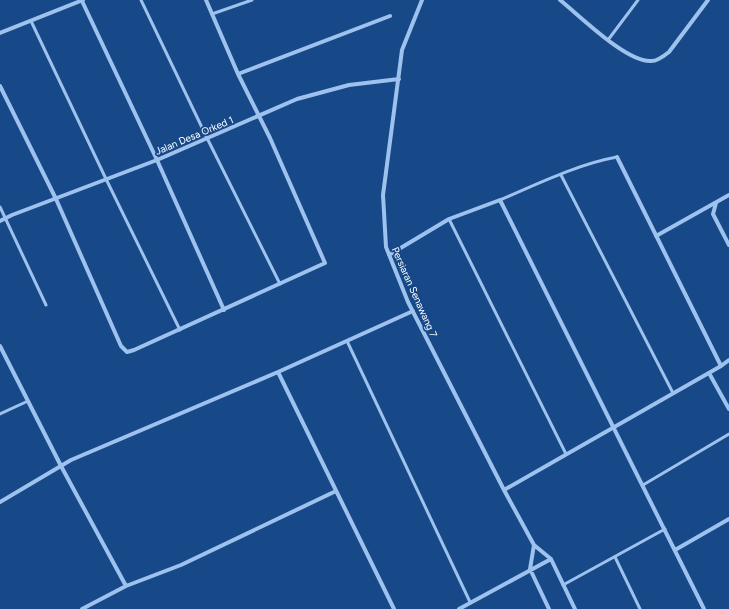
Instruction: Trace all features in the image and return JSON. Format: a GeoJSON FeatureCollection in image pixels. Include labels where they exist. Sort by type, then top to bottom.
{"type":"FeatureCollection","features":[{"type":"Feature","properties":{"kind":"street"},"geometry":{"type":"LineString","coordinates":[[0,33],[83,0],[224,310]]}},
{"type":"Feature","properties":{"kind":"street"},"geometry":{"type":"LineString","coordinates":[[0,86],[56,199],[121,346],[127,352],[134,350],[325,263],[259,116],[238,74],[206,0]]}},
{"type":"Feature","properties":{"kind":"street","name":"Persiaran Senawang 7"},"geometry":{"type":"LineString","coordinates":[[422,0],[402,50],[383,195],[386,247],[413,311],[504,490],[534,545]]}},
{"type":"Feature","properties":{"kind":"street"},"geometry":{"type":"LineString","coordinates":[[560,0],[566,2],[608,40],[640,60],[651,62],[669,52],[708,0]]}},
{"type":"Feature","properties":{"kind":"street"},"geometry":{"type":"LineString","coordinates":[[238,74],[390,16]]}},
{"type":"Feature","properties":{"kind":"street","name":"Jalan Desa Orked 1"},"geometry":{"type":"LineString","coordinates":[[0,221],[157,160],[297,99],[349,85],[399,80]]}},
{"type":"Feature","properties":{"kind":"street"},"geometry":{"type":"LineString","coordinates":[[617,157],[721,366]]}},
{"type":"Feature","properties":{"kind":"street"},"geometry":{"type":"LineString","coordinates":[[656,236],[729,195]]}},
{"type":"Feature","properties":{"kind":"street"},"geometry":{"type":"LineString","coordinates":[[389,255],[448,219],[500,200],[704,609]]}},
{"type":"Feature","properties":{"kind":"street"},"geometry":{"type":"LineString","coordinates":[[716,203],[713,214],[729,245]]}},
{"type":"Feature","properties":{"kind":"street"},"geometry":{"type":"LineString","coordinates":[[0,502],[72,460],[278,372],[413,311]]}},
{"type":"Feature","properties":{"kind":"street"},"geometry":{"type":"LineString","coordinates":[[0,346],[1,352],[126,586]]}},
{"type":"Feature","properties":{"kind":"street"},"geometry":{"type":"LineString","coordinates":[[504,490],[709,373],[729,360]]}},
{"type":"Feature","properties":{"kind":"street"},"geometry":{"type":"LineString","coordinates":[[278,372],[394,609]]}},
{"type":"Feature","properties":{"kind":"street"},"geometry":{"type":"LineString","coordinates":[[709,373],[729,408]]}},
{"type":"Feature","properties":{"kind":"street"},"geometry":{"type":"LineString","coordinates":[[82,609],[126,586],[181,565],[336,491]]}},
{"type":"Feature","properties":{"kind":"street"},"geometry":{"type":"LineString","coordinates":[[675,550],[729,519]]}},
{"type":"Feature","properties":{"kind":"street"},"geometry":{"type":"LineString","coordinates":[[534,545],[551,559],[575,609]]}},
{"type":"Feature","properties":{"kind":"street"},"geometry":{"type":"LineString","coordinates":[[534,545],[530,569],[549,609]]}},
{"type":"Feature","properties":{"kind":"street"},"geometry":{"type":"LineString","coordinates":[[459,609],[530,569],[551,559]]}},
{"type":"Feature","properties":{"kind":"lane"},"geometry":{"type":"LineString","coordinates":[[141,0],[207,138],[280,284]]}},
{"type":"Feature","properties":{"kind":"lane"},"geometry":{"type":"LineString","coordinates":[[212,14],[252,0]]}},
{"type":"Feature","properties":{"kind":"lane"},"geometry":{"type":"LineString","coordinates":[[608,40],[638,0]]}},
{"type":"Feature","properties":{"kind":"lane"},"geometry":{"type":"LineString","coordinates":[[32,21],[106,180],[180,330]]}},
{"type":"Feature","properties":{"kind":"lane"},"geometry":{"type":"LineString","coordinates":[[500,200],[548,179],[602,160],[617,157]]}},
{"type":"Feature","properties":{"kind":"lane"},"geometry":{"type":"LineString","coordinates":[[561,175],[673,393]]}},
{"type":"Feature","properties":{"kind":"lane"},"geometry":{"type":"LineString","coordinates":[[0,207],[46,306]]}},
{"type":"Feature","properties":{"kind":"lane"},"geometry":{"type":"LineString","coordinates":[[448,219],[566,454]]}},
{"type":"Feature","properties":{"kind":"lane"},"geometry":{"type":"LineString","coordinates":[[347,341],[470,602]]}},
{"type":"Feature","properties":{"kind":"lane"},"geometry":{"type":"LineString","coordinates":[[0,414],[28,401]]}},
{"type":"Feature","properties":{"kind":"lane"},"geometry":{"type":"LineString","coordinates":[[643,485],[729,434]]}},
{"type":"Feature","properties":{"kind":"lane"},"geometry":{"type":"LineString","coordinates":[[563,585],[664,529]]}},
{"type":"Feature","properties":{"kind":"lane"},"geometry":{"type":"LineString","coordinates":[[615,557],[640,609]]}}]}
